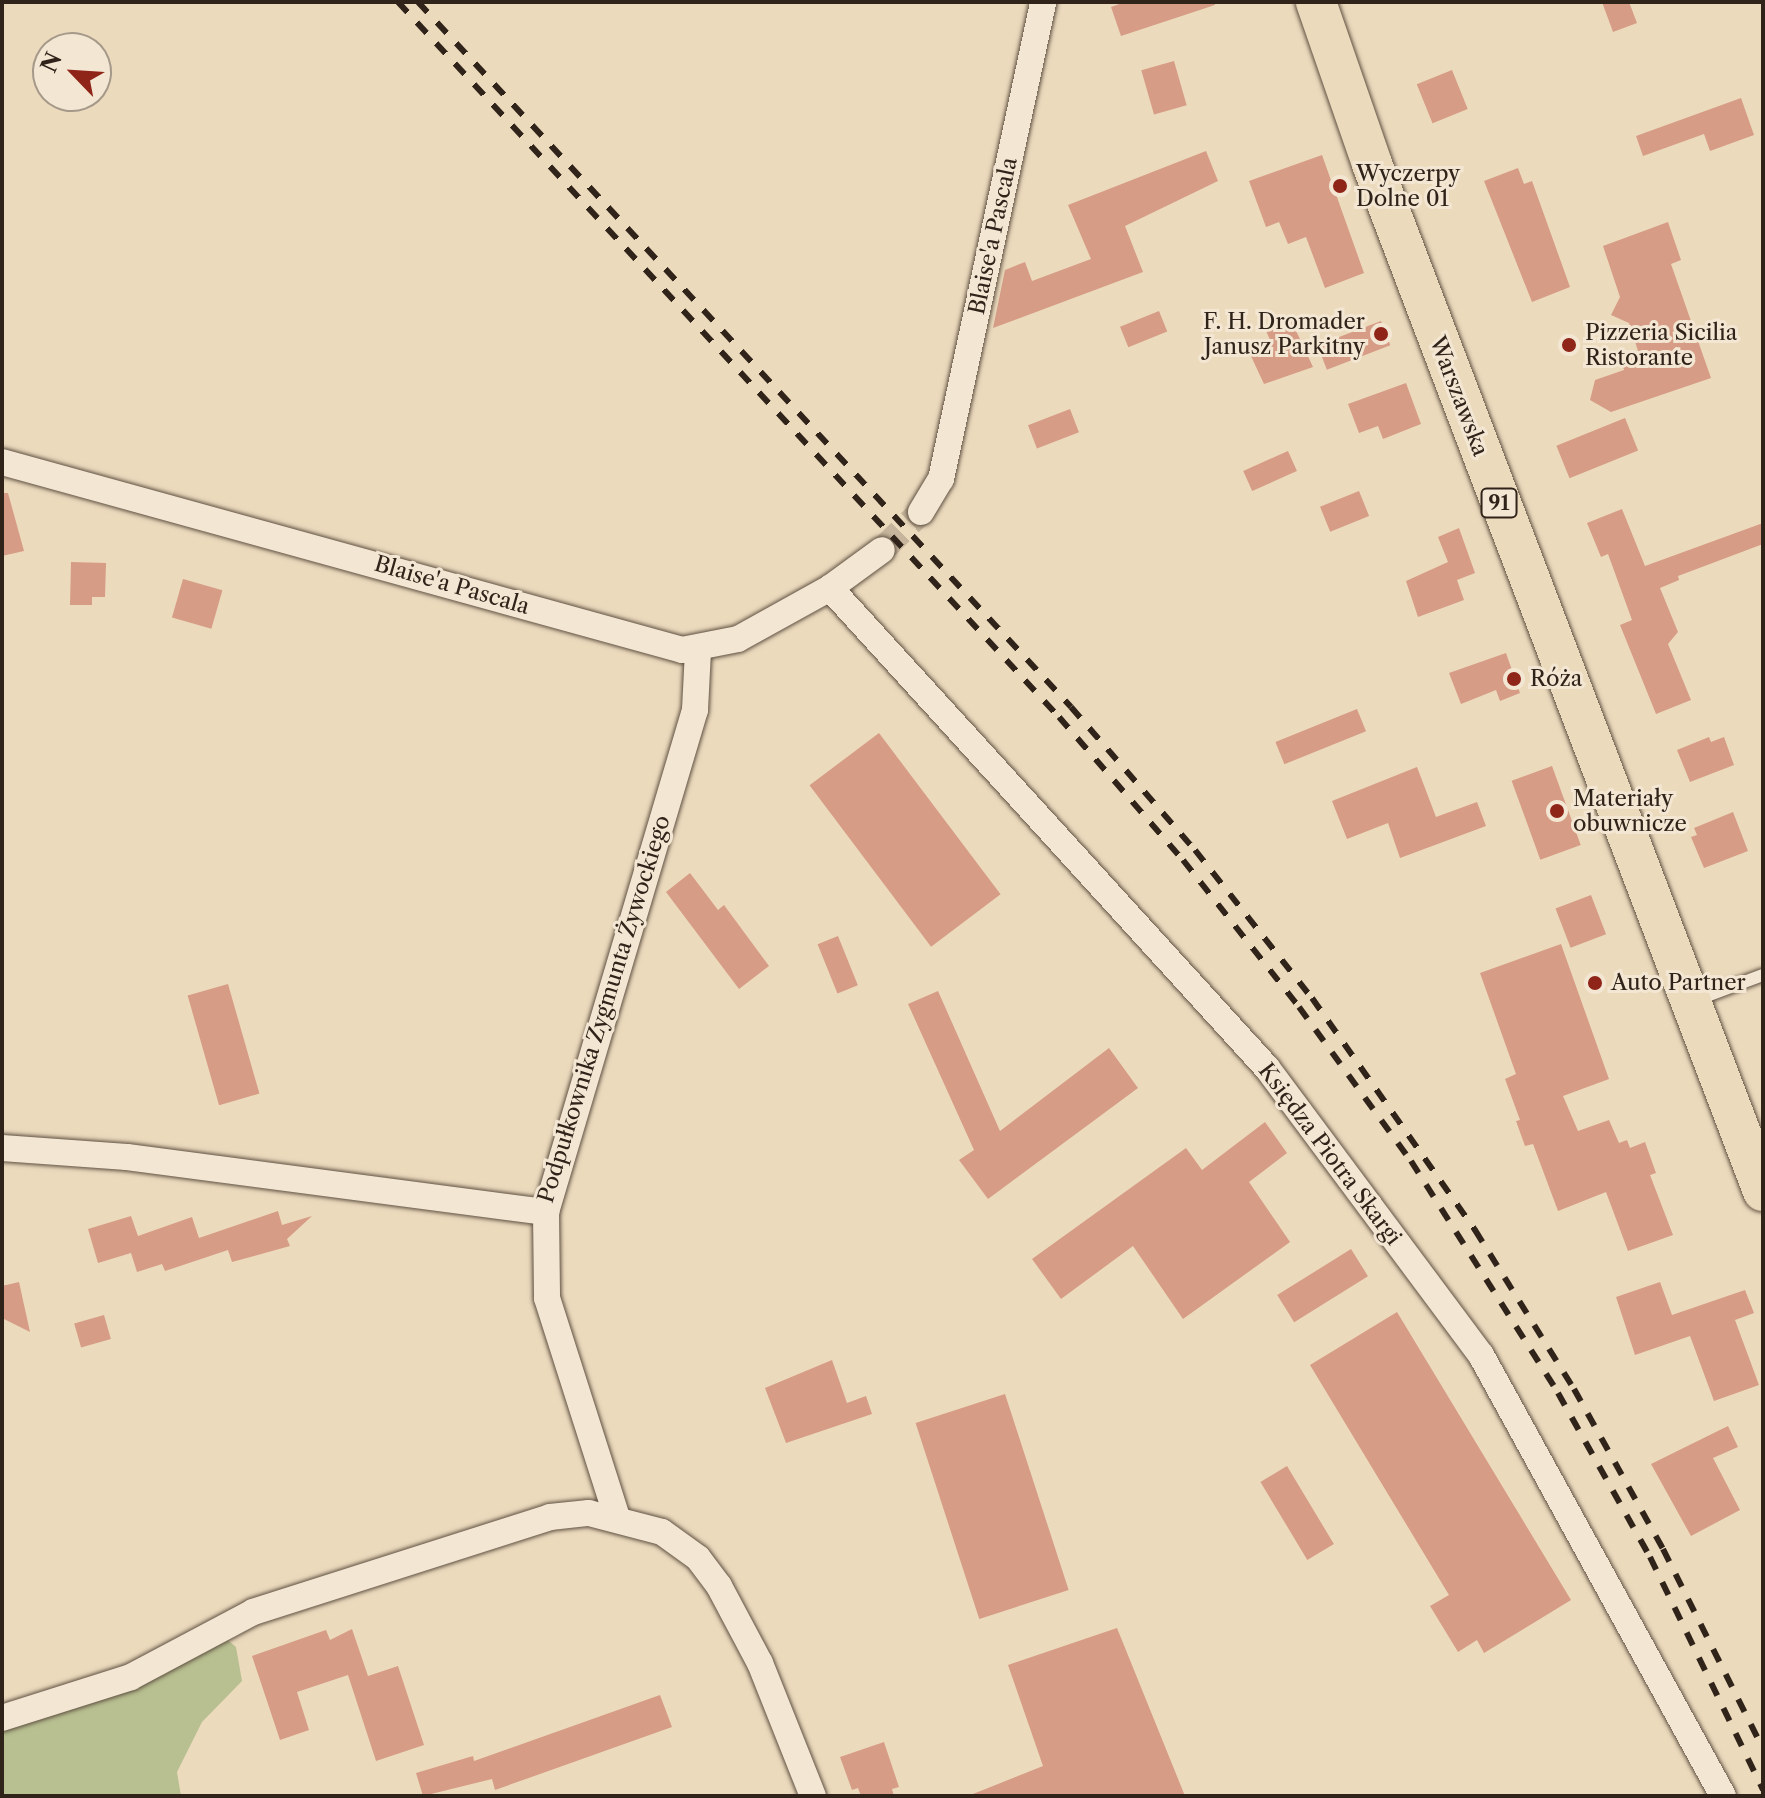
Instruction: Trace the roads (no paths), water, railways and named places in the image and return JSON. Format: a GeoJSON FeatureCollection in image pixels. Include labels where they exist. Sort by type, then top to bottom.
{"type":"FeatureCollection","features":[{"type":"Feature","properties":{"kind":"main road","name":"Warszawska"},"geometry":{"type":"LineString","coordinates":[[1316,2],[1382,194],[1763,1191]]}},
{"type":"Feature","properties":{"kind":"street","name":"Blaise'a Pascala"},"geometry":{"type":"LineString","coordinates":[[921,512],[941,479],[1043,2]]}},
{"type":"Feature","properties":{"kind":"street","name":"Blaise'a Pascala"},"geometry":{"type":"LineString","coordinates":[[2,462],[665,647],[698,650],[738,639],[830,588],[882,550]]}},
{"type":"Feature","properties":{"kind":"street","name":"Księdza Piotra Skargi"},"geometry":{"type":"LineString","coordinates":[[830,588],[1267,1068],[1462,1330],[1723,1796]]}},
{"type":"Feature","properties":{"kind":"street","name":"Podpułkownika Zygmunta Żywockiego"},"geometry":{"type":"LineString","coordinates":[[2,1148],[127,1157],[546,1212],[695,710],[698,650]]}},
{"type":"Feature","properties":{"kind":"street"},"geometry":{"type":"LineString","coordinates":[[546,1212],[547,1298],[617,1517]]}},
{"type":"Feature","properties":{"kind":"street"},"geometry":{"type":"LineString","coordinates":[[2,1718],[88,1695],[253,1612],[434,1551],[550,1517],[617,1517],[662,1532],[698,1558],[719,1586],[760,1663],[813,1796]]}},
{"type":"Feature","properties":{"kind":"lane"},"geometry":{"type":"LineString","coordinates":[[1689,1002],[1763,975]]}},
{"type":"Feature","properties":{"kind":"tunnel"},"geometry":{"type":"LineString","coordinates":[[882,550],[921,512]]}},
{"type":"Feature","properties":{"kind":"railway"},"geometry":{"type":"LineString","coordinates":[[398,2],[1059,717],[1183,860],[1299,1007],[1411,1161],[1558,1393],[1650,1557],[1763,1790]]}},
{"type":"Feature","properties":{"kind":"railway"},"geometry":{"type":"LineString","coordinates":[[418,2],[1071,707],[1195,850],[1312,998],[1475,1230],[1574,1389],[1663,1549],[1763,1749]]}},
{"type":"Feature","properties":{"kind":"place","name":"Wyczerpy Dolne 01"},"geometry":{"type":"Point","coordinates":[1340,186]}},
{"type":"Feature","properties":{"kind":"place","name":"F. H. Dromader Janusz Parkitny"},"geometry":{"type":"Point","coordinates":[1381,334]}},
{"type":"Feature","properties":{"kind":"place","name":"Pizzeria Sicilia Ristorante"},"geometry":{"type":"Point","coordinates":[1569,345]}},
{"type":"Feature","properties":{"kind":"place","name":"Róża"},"geometry":{"type":"Point","coordinates":[1514,679]}},
{"type":"Feature","properties":{"kind":"place","name":"Materiały obuwnicze"},"geometry":{"type":"Point","coordinates":[1557,811]}},
{"type":"Feature","properties":{"kind":"place","name":"Auto Partner"},"geometry":{"type":"Point","coordinates":[1595,983]}}]}
